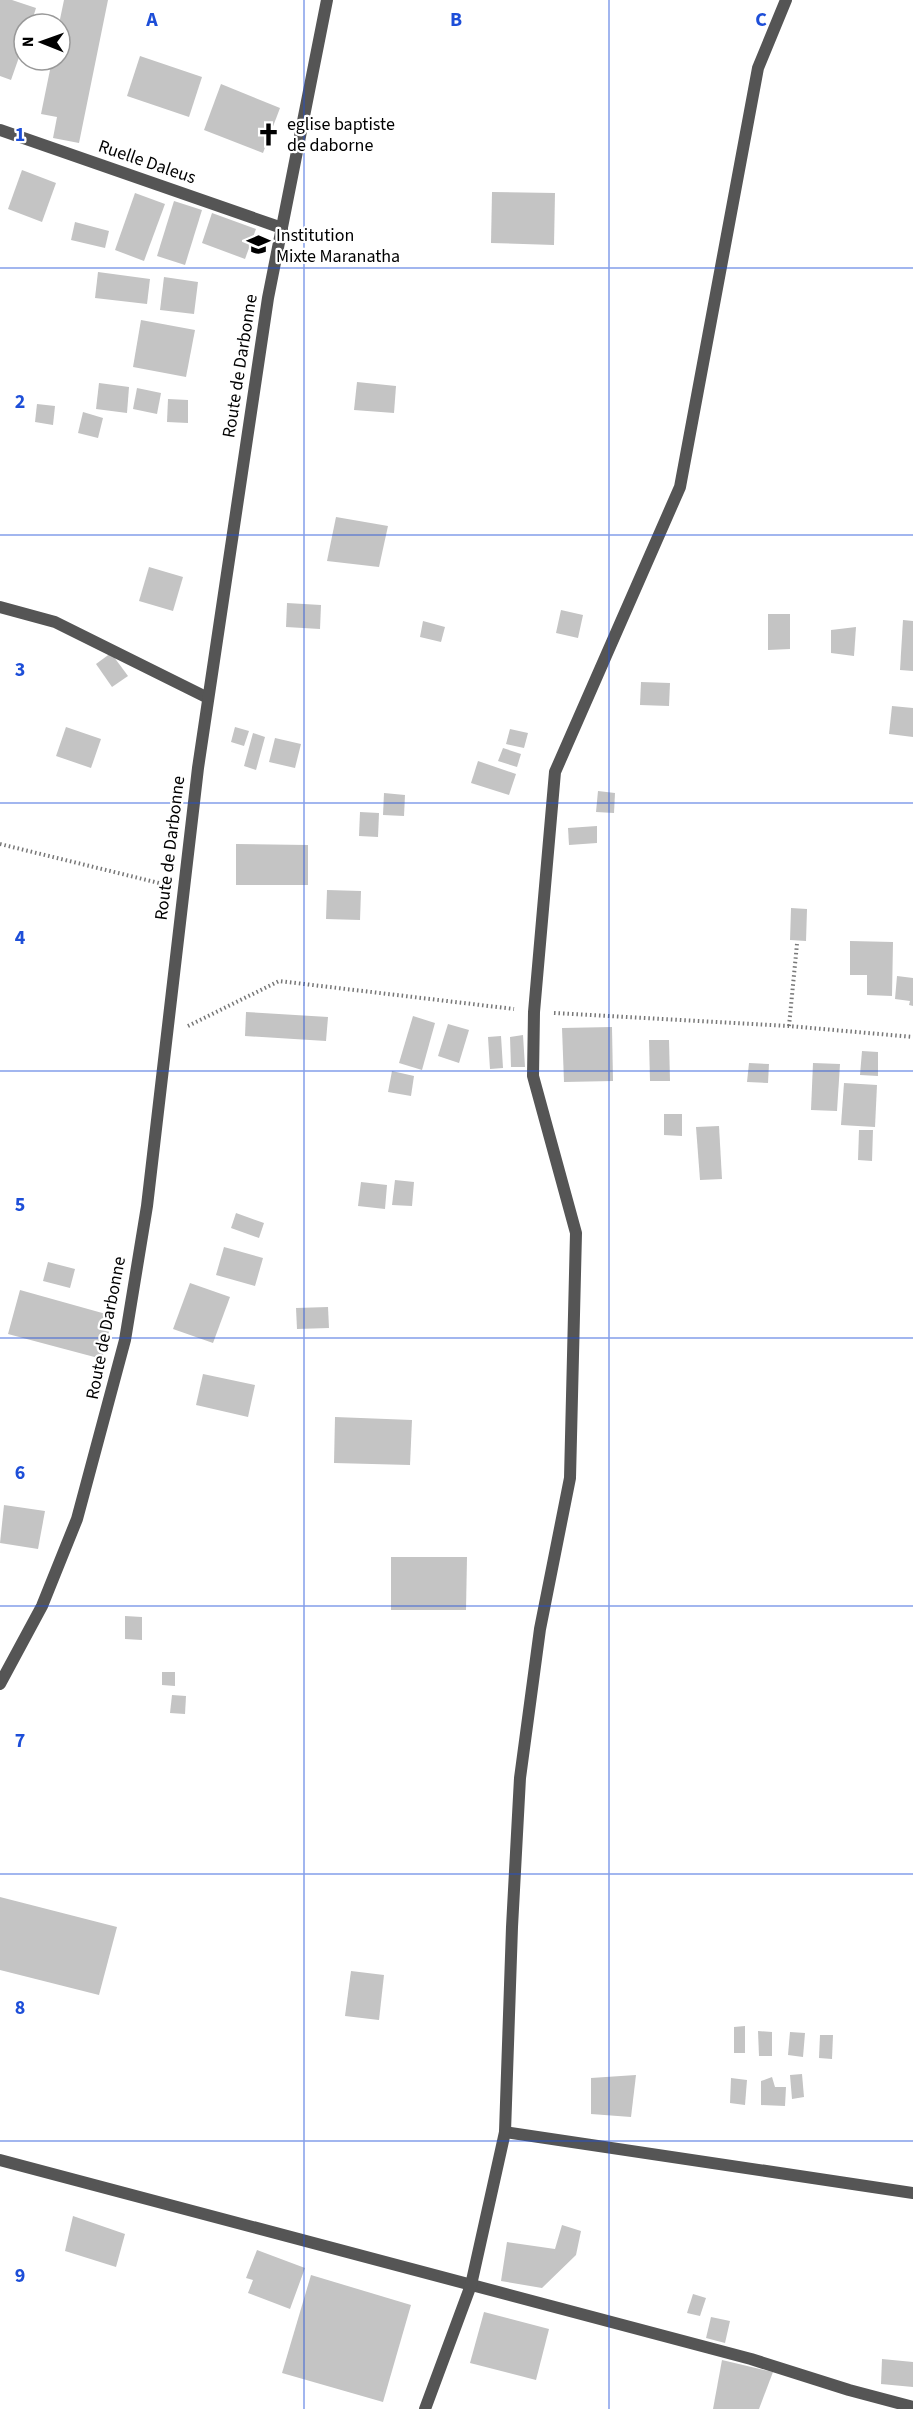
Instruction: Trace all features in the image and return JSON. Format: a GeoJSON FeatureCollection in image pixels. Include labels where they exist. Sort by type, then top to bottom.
{"type":"FeatureCollection","features":[{"type":"Feature","properties":{"kind":"street","name":"Route de Darbonne"},"geometry":{"type":"LineString","coordinates":[[0,1684],[42,1606],[77,1519],[125,1340],[147,1206],[208,698],[268,298],[327,0]]}},
{"type":"Feature","properties":{"kind":"street"},"geometry":{"type":"LineString","coordinates":[[425,2409],[471,2286],[505,2132],[520,1778],[540,1629],[570,1478],[576,1233],[533,1076],[534,1012],[555,772],[680,487],[758,68],[786,0]]}},
{"type":"Feature","properties":{"kind":"street","name":"Ruelle Daleus"},"geometry":{"type":"LineString","coordinates":[[0,130],[282,228]]}},
{"type":"Feature","properties":{"kind":"street"},"geometry":{"type":"LineString","coordinates":[[0,607],[55,622],[208,698]]}},
{"type":"Feature","properties":{"kind":"street"},"geometry":{"type":"LineString","coordinates":[[505,2132],[913,2193]]}},
{"type":"Feature","properties":{"kind":"street"},"geometry":{"type":"LineString","coordinates":[[0,2160],[751,2359],[849,2390],[913,2407]]}},
{"type":"Feature","properties":{"kind":"path"},"geometry":{"type":"LineString","coordinates":[[0,844],[184,889]]}},
{"type":"Feature","properties":{"kind":"path"},"geometry":{"type":"LineString","coordinates":[[789,1026],[797,944]]}},
{"type":"Feature","properties":{"kind":"building"},"geometry":{"type":"Polygon","coordinates":[[[0,0],[12,0],[36,8],[35,12],[12,12],[12,72],[14,72],[11,80],[0,76],[0,0]]]}},
{"type":"Feature","properties":{"kind":"building"},"geometry":{"type":"Polygon","coordinates":[[[64,0],[108,0],[79,143],[53,138],[57,117],[41,114],[50,72],[72,72],[72,12],[62,12],[64,0]]]}},
{"type":"Feature","properties":{"kind":"building"},"geometry":{"type":"Polygon","coordinates":[[[140,56],[202,77],[189,117],[127,96],[140,56]]]}},
{"type":"Feature","properties":{"kind":"building"},"geometry":{"type":"Polygon","coordinates":[[[221,84],[280,108],[263,153],[204,130],[221,84]]]}},
{"type":"Feature","properties":{"kind":"building"},"geometry":{"type":"Polygon","coordinates":[[[22,170],[56,183],[42,222],[8,209],[22,170]]]}},
{"type":"Feature","properties":{"kind":"building"},"geometry":{"type":"Polygon","coordinates":[[[492,192],[555,193],[554,245],[491,243],[492,192]]]}},
{"type":"Feature","properties":{"kind":"building"},"geometry":{"type":"Polygon","coordinates":[[[135,193],[165,204],[144,261],[115,250],[135,193]]]}},
{"type":"Feature","properties":{"kind":"building"},"geometry":{"type":"Polygon","coordinates":[[[174,201],[202,210],[185,265],[157,256],[174,201]]]}},
{"type":"Feature","properties":{"kind":"building"},"geometry":{"type":"Polygon","coordinates":[[[212,213],[256,229],[245,259],[202,243],[212,213]]]}},
{"type":"Feature","properties":{"kind":"building"},"geometry":{"type":"Polygon","coordinates":[[[75,222],[109,231],[105,248],[71,240],[75,222]]]}},
{"type":"Feature","properties":{"kind":"building"},"geometry":{"type":"Polygon","coordinates":[[[98,272],[150,279],[147,304],[95,298],[98,272]]]}},
{"type":"Feature","properties":{"kind":"building"},"geometry":{"type":"Polygon","coordinates":[[[164,277],[198,282],[194,314],[160,310],[164,277]]]}},
{"type":"Feature","properties":{"kind":"building"},"geometry":{"type":"Polygon","coordinates":[[[141,320],[195,330],[186,377],[133,367],[141,320]]]}},
{"type":"Feature","properties":{"kind":"building"},"geometry":{"type":"Polygon","coordinates":[[[357,382],[396,386],[394,413],[354,410],[357,382]]]}},
{"type":"Feature","properties":{"kind":"building"},"geometry":{"type":"Polygon","coordinates":[[[99,383],[129,387],[127,413],[96,409],[99,383]]]}},
{"type":"Feature","properties":{"kind":"building"},"geometry":{"type":"Polygon","coordinates":[[[137,388],[161,393],[157,414],[133,409],[137,388]]]}},
{"type":"Feature","properties":{"kind":"building"},"geometry":{"type":"Polygon","coordinates":[[[168,399],[188,400],[188,423],[167,422],[168,399]]]}},
{"type":"Feature","properties":{"kind":"building"},"geometry":{"type":"Polygon","coordinates":[[[37,404],[55,406],[53,425],[35,422],[37,404]]]}},
{"type":"Feature","properties":{"kind":"building"},"geometry":{"type":"Polygon","coordinates":[[[83,412],[103,418],[98,438],[78,433],[83,412]]]}},
{"type":"Feature","properties":{"kind":"building"},"geometry":{"type":"Polygon","coordinates":[[[336,517],[388,526],[379,567],[327,561],[336,517]]]}},
{"type":"Feature","properties":{"kind":"building"},"geometry":{"type":"Polygon","coordinates":[[[149,567],[183,577],[173,611],[139,601],[149,567]]]}},
{"type":"Feature","properties":{"kind":"building"},"geometry":{"type":"Polygon","coordinates":[[[287,603],[321,605],[320,629],[286,627],[287,603]]]}},
{"type":"Feature","properties":{"kind":"building"},"geometry":{"type":"Polygon","coordinates":[[[561,610],[583,615],[578,638],[556,633],[561,610]]]}},
{"type":"Feature","properties":{"kind":"building"},"geometry":{"type":"Polygon","coordinates":[[[768,614],[790,614],[790,649],[768,650],[768,614]]]}},
{"type":"Feature","properties":{"kind":"building"},"geometry":{"type":"Polygon","coordinates":[[[903,620],[913,621],[913,671],[900,670],[903,620]]]}},
{"type":"Feature","properties":{"kind":"building"},"geometry":{"type":"Polygon","coordinates":[[[423,621],[445,627],[441,642],[420,637],[423,621]]]}},
{"type":"Feature","properties":{"kind":"building"},"geometry":{"type":"Polygon","coordinates":[[[856,627],[854,656],[831,653],[831,630],[856,627]]]}},
{"type":"Feature","properties":{"kind":"building"},"geometry":{"type":"Polygon","coordinates":[[[111,653],[128,676],[112,687],[96,664],[111,653]]]}},
{"type":"Feature","properties":{"kind":"building"},"geometry":{"type":"Polygon","coordinates":[[[641,682],[670,683],[669,706],[640,705],[641,682]]]}},
{"type":"Feature","properties":{"kind":"building"},"geometry":{"type":"Polygon","coordinates":[[[892,706],[913,708],[913,737],[889,734],[892,706]]]}},
{"type":"Feature","properties":{"kind":"building"},"geometry":{"type":"Polygon","coordinates":[[[66,727],[101,739],[91,768],[56,756],[66,727]]]}},
{"type":"Feature","properties":{"kind":"building"},"geometry":{"type":"Polygon","coordinates":[[[235,727],[249,731],[244,746],[231,742],[235,727]]]}},
{"type":"Feature","properties":{"kind":"building"},"geometry":{"type":"Polygon","coordinates":[[[510,729],[528,733],[524,748],[506,744],[510,729]]]}},
{"type":"Feature","properties":{"kind":"building"},"geometry":{"type":"Polygon","coordinates":[[[253,733],[265,737],[256,770],[244,766],[253,733]]]}},
{"type":"Feature","properties":{"kind":"building"},"geometry":{"type":"Polygon","coordinates":[[[275,738],[301,744],[295,768],[269,762],[275,738]]]}},
{"type":"Feature","properties":{"kind":"building"},"geometry":{"type":"Polygon","coordinates":[[[503,748],[521,754],[517,767],[498,761],[503,748]]]}},
{"type":"Feature","properties":{"kind":"building"},"geometry":{"type":"Polygon","coordinates":[[[478,761],[516,774],[509,795],[471,783],[478,761]]]}},
{"type":"Feature","properties":{"kind":"building"},"geometry":{"type":"Polygon","coordinates":[[[598,791],[615,793],[614,813],[596,812],[598,791]]]}},
{"type":"Feature","properties":{"kind":"building"},"geometry":{"type":"Polygon","coordinates":[[[384,793],[405,795],[404,816],[383,815],[384,793]]]}},
{"type":"Feature","properties":{"kind":"building"},"geometry":{"type":"Polygon","coordinates":[[[360,812],[379,813],[378,837],[359,836],[360,812]]]}},
{"type":"Feature","properties":{"kind":"building"},"geometry":{"type":"Polygon","coordinates":[[[597,826],[597,843],[569,845],[568,828],[597,826]]]}},
{"type":"Feature","properties":{"kind":"building"},"geometry":{"type":"Polygon","coordinates":[[[236,844],[308,845],[308,885],[236,885],[236,844]]]}},
{"type":"Feature","properties":{"kind":"building"},"geometry":{"type":"Polygon","coordinates":[[[327,890],[361,891],[360,920],[326,919],[327,890]]]}},
{"type":"Feature","properties":{"kind":"building"},"geometry":{"type":"Polygon","coordinates":[[[791,908],[807,909],[806,941],[790,940],[791,908]]]}},
{"type":"Feature","properties":{"kind":"building"},"geometry":{"type":"Polygon","coordinates":[[[850,941],[893,942],[892,996],[867,995],[867,975],[850,975],[850,941]]]}},
{"type":"Feature","properties":{"kind":"building"},"geometry":{"type":"Polygon","coordinates":[[[897,976],[913,978],[913,1006],[909,1005],[910,1001],[895,999],[897,976]]]}},
{"type":"Feature","properties":{"kind":"building"},"geometry":{"type":"Polygon","coordinates":[[[246,1012],[328,1017],[326,1041],[245,1036],[246,1012]]]}},
{"type":"Feature","properties":{"kind":"building"},"geometry":{"type":"Polygon","coordinates":[[[413,1016],[435,1023],[422,1070],[399,1063],[413,1016]]]}},
{"type":"Feature","properties":{"kind":"building"},"geometry":{"type":"Polygon","coordinates":[[[448,1024],[469,1030],[459,1063],[438,1056],[448,1024]]]}},
{"type":"Feature","properties":{"kind":"building"},"geometry":{"type":"Polygon","coordinates":[[[612,1027],[613,1081],[564,1082],[562,1028],[612,1027]]]}},
{"type":"Feature","properties":{"kind":"building"},"geometry":{"type":"Polygon","coordinates":[[[523,1035],[525,1067],[511,1067],[510,1037],[523,1035]]]}},
{"type":"Feature","properties":{"kind":"building"},"geometry":{"type":"Polygon","coordinates":[[[501,1036],[503,1068],[490,1069],[488,1037],[501,1036]]]}},
{"type":"Feature","properties":{"kind":"building"},"geometry":{"type":"Polygon","coordinates":[[[649,1040],[669,1040],[670,1081],[650,1081],[649,1040]]]}},
{"type":"Feature","properties":{"kind":"building"},"geometry":{"type":"Polygon","coordinates":[[[862,1051],[878,1052],[878,1076],[860,1075],[862,1051]]]}},
{"type":"Feature","properties":{"kind":"building"},"geometry":{"type":"Polygon","coordinates":[[[749,1063],[769,1064],[768,1083],[747,1082],[749,1063]]]}},
{"type":"Feature","properties":{"kind":"building"},"geometry":{"type":"Polygon","coordinates":[[[813,1063],[840,1064],[837,1111],[811,1110],[813,1063]]]}},
{"type":"Feature","properties":{"kind":"building"},"geometry":{"type":"Polygon","coordinates":[[[392,1071],[414,1076],[411,1096],[388,1092],[392,1071]]]}},
{"type":"Feature","properties":{"kind":"building"},"geometry":{"type":"Polygon","coordinates":[[[844,1083],[877,1085],[875,1127],[841,1125],[844,1083]]]}},
{"type":"Feature","properties":{"kind":"building"},"geometry":{"type":"Polygon","coordinates":[[[664,1114],[682,1114],[682,1136],[664,1135],[664,1114]]]}},
{"type":"Feature","properties":{"kind":"building"},"geometry":{"type":"Polygon","coordinates":[[[719,1126],[722,1179],[700,1180],[696,1127],[719,1126]]]}},
{"type":"Feature","properties":{"kind":"building"},"geometry":{"type":"Polygon","coordinates":[[[859,1130],[873,1130],[872,1161],[858,1160],[859,1130]]]}},
{"type":"Feature","properties":{"kind":"building"},"geometry":{"type":"Polygon","coordinates":[[[395,1180],[414,1182],[412,1206],[392,1205],[395,1180]]]}},
{"type":"Feature","properties":{"kind":"building"},"geometry":{"type":"Polygon","coordinates":[[[361,1182],[387,1185],[385,1209],[358,1206],[361,1182]]]}},
{"type":"Feature","properties":{"kind":"building"},"geometry":{"type":"Polygon","coordinates":[[[236,1213],[264,1223],[259,1238],[231,1228],[236,1213]]]}},
{"type":"Feature","properties":{"kind":"building"},"geometry":{"type":"Polygon","coordinates":[[[224,1247],[263,1258],[255,1286],[216,1275],[224,1247]]]}},
{"type":"Feature","properties":{"kind":"building"},"geometry":{"type":"Polygon","coordinates":[[[48,1262],[75,1269],[70,1288],[43,1281],[48,1262]]]}},
{"type":"Feature","properties":{"kind":"building"},"geometry":{"type":"Polygon","coordinates":[[[190,1283],[230,1297],[213,1343],[173,1329],[190,1283]]]}},
{"type":"Feature","properties":{"kind":"building"},"geometry":{"type":"Polygon","coordinates":[[[20,1290],[113,1316],[102,1359],[8,1334],[20,1290]]]}},
{"type":"Feature","properties":{"kind":"building"},"geometry":{"type":"Polygon","coordinates":[[[328,1307],[329,1328],[297,1329],[296,1308],[328,1307]]]}},
{"type":"Feature","properties":{"kind":"building"},"geometry":{"type":"Polygon","coordinates":[[[203,1374],[255,1385],[248,1417],[196,1405],[203,1374]]]}},
{"type":"Feature","properties":{"kind":"building"},"geometry":{"type":"Polygon","coordinates":[[[335,1417],[412,1420],[410,1465],[334,1463],[335,1417]]]}},
{"type":"Feature","properties":{"kind":"building"},"geometry":{"type":"Polygon","coordinates":[[[4,1505],[45,1511],[38,1549],[0,1543],[4,1505]]]}},
{"type":"Feature","properties":{"kind":"building"},"geometry":{"type":"Polygon","coordinates":[[[391,1557],[467,1557],[466,1610],[391,1610],[391,1557]]]}},
{"type":"Feature","properties":{"kind":"building"},"geometry":{"type":"Polygon","coordinates":[[[125,1616],[142,1617],[142,1640],[125,1639],[125,1616]]]}},
{"type":"Feature","properties":{"kind":"building"},"geometry":{"type":"Polygon","coordinates":[[[162,1672],[175,1672],[175,1686],[162,1685],[162,1672]]]}},
{"type":"Feature","properties":{"kind":"building"},"geometry":{"type":"Polygon","coordinates":[[[172,1695],[186,1696],[185,1714],[170,1713],[172,1695]]]}},
{"type":"Feature","properties":{"kind":"building"},"geometry":{"type":"Polygon","coordinates":[[[0,1897],[117,1927],[99,1995],[0,1970],[0,1897]]]}},
{"type":"Feature","properties":{"kind":"building"},"geometry":{"type":"Polygon","coordinates":[[[351,1971],[384,1975],[379,2020],[345,2016],[351,1971]]]}},
{"type":"Feature","properties":{"kind":"building"},"geometry":{"type":"Polygon","coordinates":[[[745,2026],[745,2053],[734,2053],[734,2027],[745,2026]]]}},
{"type":"Feature","properties":{"kind":"building"},"geometry":{"type":"Polygon","coordinates":[[[758,2031],[772,2032],[772,2056],[759,2056],[758,2031]]]}},
{"type":"Feature","properties":{"kind":"building"},"geometry":{"type":"Polygon","coordinates":[[[790,2032],[805,2033],[803,2057],[788,2055],[790,2032]]]}},
{"type":"Feature","properties":{"kind":"building"},"geometry":{"type":"Polygon","coordinates":[[[820,2035],[833,2035],[832,2059],[819,2058],[820,2035]]]}},
{"type":"Feature","properties":{"kind":"building"},"geometry":{"type":"Polygon","coordinates":[[[802,2074],[804,2097],[792,2099],[790,2075],[802,2074]]]}},
{"type":"Feature","properties":{"kind":"building"},"geometry":{"type":"Polygon","coordinates":[[[636,2075],[631,2117],[591,2114],[591,2078],[636,2075]]]}},
{"type":"Feature","properties":{"kind":"building"},"geometry":{"type":"Polygon","coordinates":[[[772,2077],[775,2087],[786,2087],[785,2106],[761,2105],[761,2081],[772,2077]]]}},
{"type":"Feature","properties":{"kind":"building"},"geometry":{"type":"Polygon","coordinates":[[[731,2078],[747,2080],[745,2105],[730,2103],[731,2078]]]}},
{"type":"Feature","properties":{"kind":"building"},"geometry":{"type":"Polygon","coordinates":[[[73,2216],[125,2234],[116,2267],[65,2251],[73,2216]]]}},
{"type":"Feature","properties":{"kind":"building"},"geometry":{"type":"Polygon","coordinates":[[[562,2225],[581,2231],[576,2255],[542,2288],[501,2281],[507,2242],[555,2249],[562,2225]]]}},
{"type":"Feature","properties":{"kind":"building"},"geometry":{"type":"Polygon","coordinates":[[[257,2250],[305,2268],[290,2309],[248,2293],[253,2280],[246,2278],[257,2250]]]}},
{"type":"Feature","properties":{"kind":"building"},"geometry":{"type":"Polygon","coordinates":[[[311,2275],[411,2305],[383,2402],[282,2373],[311,2275]]]}},
{"type":"Feature","properties":{"kind":"building"},"geometry":{"type":"Polygon","coordinates":[[[693,2294],[706,2298],[700,2316],[687,2313],[693,2294]]]}},
{"type":"Feature","properties":{"kind":"building"},"geometry":{"type":"Polygon","coordinates":[[[484,2312],[549,2329],[536,2380],[470,2363],[484,2312]]]}},
{"type":"Feature","properties":{"kind":"building"},"geometry":{"type":"Polygon","coordinates":[[[711,2317],[730,2321],[725,2343],[706,2338],[711,2317]]]}},
{"type":"Feature","properties":{"kind":"building"},"geometry":{"type":"Polygon","coordinates":[[[882,2359],[913,2362],[913,2387],[881,2384],[882,2359]]]}},
{"type":"Feature","properties":{"kind":"building"},"geometry":{"type":"Polygon","coordinates":[[[722,2360],[773,2372],[759,2409],[713,2409],[722,2360]]]}},
{"type":"Feature","properties":{"kind":"place","name":"eglise baptiste de daborne"},"geometry":{"type":"Point","coordinates":[269,134]}},
{"type":"Feature","properties":{"kind":"place","name":"Institution Mixte Maranatha"},"geometry":{"type":"Point","coordinates":[258,245]}}]}
